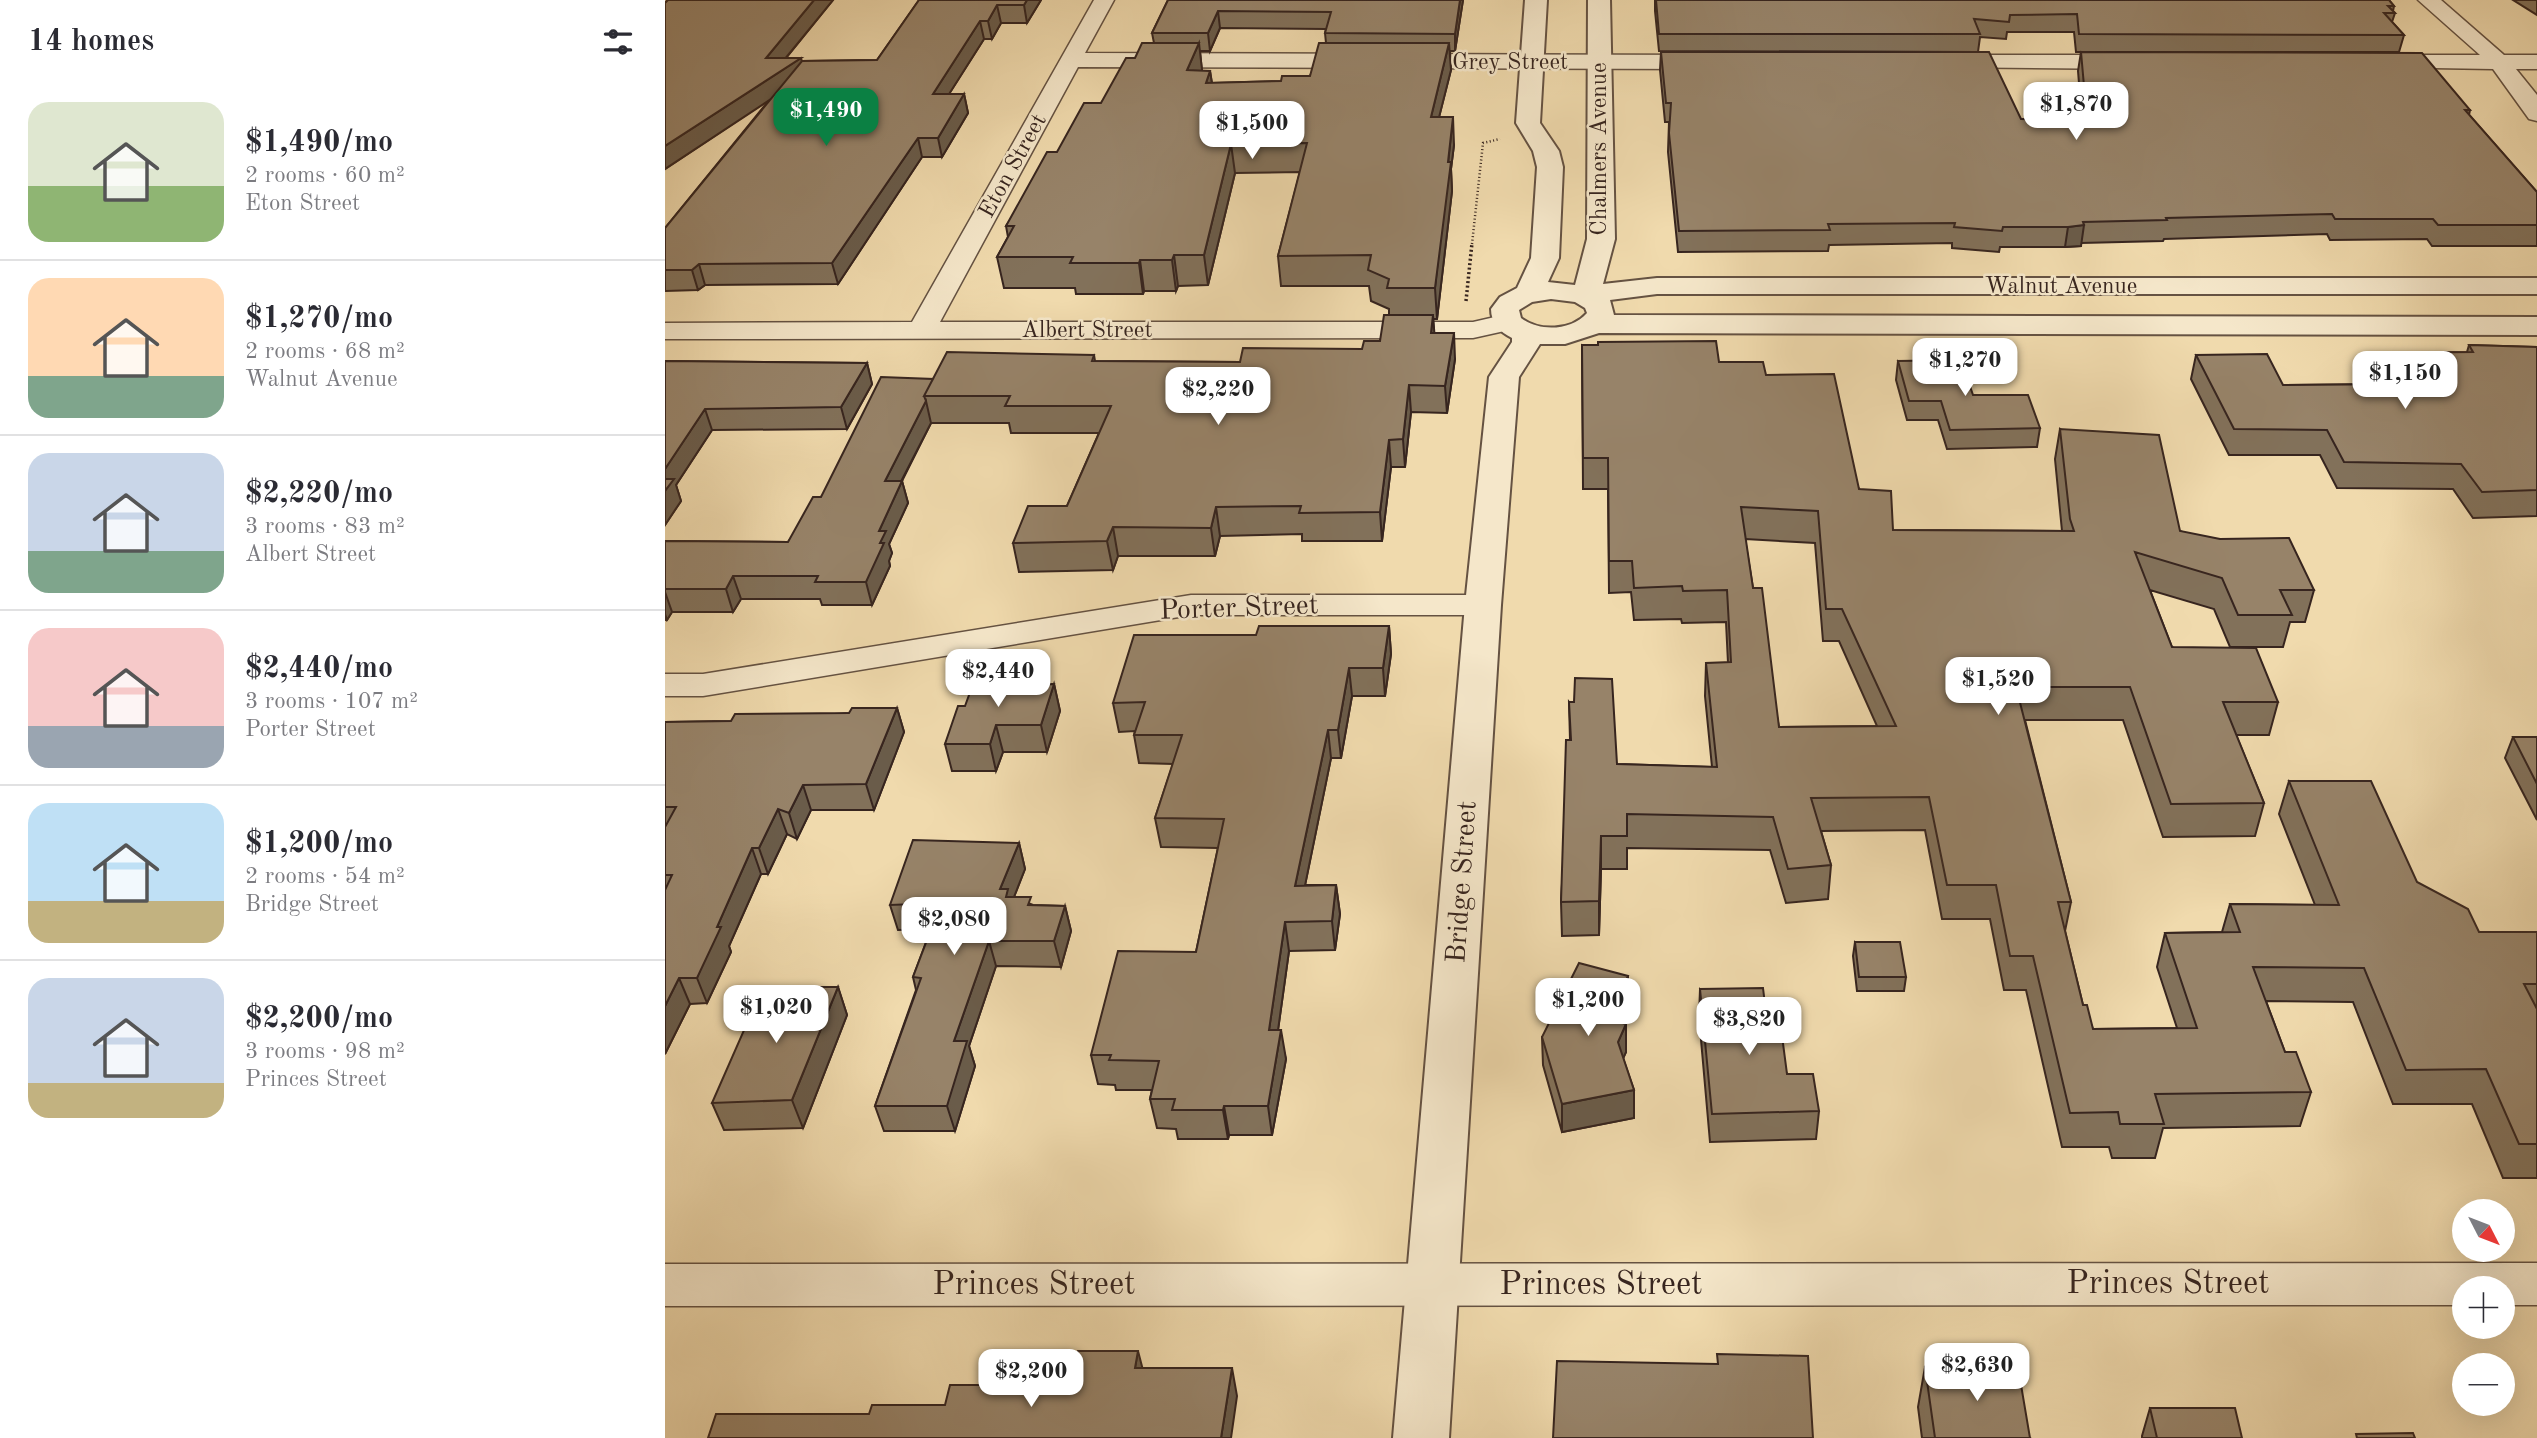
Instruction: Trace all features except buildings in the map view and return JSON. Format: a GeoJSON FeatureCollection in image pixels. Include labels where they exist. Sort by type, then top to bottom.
{"type":"FeatureCollection","features":[{"type":"Feature","properties":{"kind":"street","name":"Eton Street"},"geometry":{"type":"LineString","coordinates":[[921,331],[1104,0]]}},
{"type":"Feature","properties":{"kind":"street","name":"Chalmers Avenue"},"geometry":{"type":"LineString","coordinates":[[1521,316],[1545,258],[1550,167],[1546,151],[1528,122],[1536,0]]}},
{"type":"Feature","properties":{"kind":"street","name":"Chalmers Avenue"},"geometry":{"type":"LineString","coordinates":[[1586,295],[1601,239],[1599,0]]}},
{"type":"Feature","properties":{"kind":"street"},"geometry":{"type":"LineString","coordinates":[[2428,0],[2470,34],[2497,61],[2527,96],[2537,114]]}},
{"type":"Feature","properties":{"kind":"street","name":"Grey Street"},"geometry":{"type":"LineString","coordinates":[[1071,61],[1728,62]]}},
{"type":"Feature","properties":{"kind":"street"},"geometry":{"type":"LineString","coordinates":[[1923,62],[2146,62]]}},
{"type":"Feature","properties":{"kind":"street"},"geometry":{"type":"LineString","coordinates":[[2355,62],[2537,62]]}},
{"type":"Feature","properties":{"kind":"street"},"geometry":{"type":"LineString","coordinates":[[1601,239],[1621,268],[1657,286]]}},
{"type":"Feature","properties":{"kind":"street","name":"Walnut Avenue"},"geometry":{"type":"LineString","coordinates":[[2537,286],[1657,286],[1586,295],[1558,290],[1521,316],[1558,336],[1587,330],[1596,324],[2537,326]]}},
{"type":"Feature","properties":{"kind":"street"},"geometry":{"type":"LineString","coordinates":[[1586,295],[1602,309],[1602,316],[1596,324]]}},
{"type":"Feature","properties":{"kind":"street","name":"Albert Street"},"geometry":{"type":"LineString","coordinates":[[665,331],[1473,330],[1521,316]]}},
{"type":"Feature","properties":{"kind":"street","name":"Bridge Street"},"geometry":{"type":"LineString","coordinates":[[1421,1438],[1483,605],[1504,377],[1527,342],[1521,316]]}},
{"type":"Feature","properties":{"kind":"street","name":"Porter Street"},"geometry":{"type":"LineString","coordinates":[[665,685],[703,685],[1191,605],[1483,605]]}},
{"type":"Feature","properties":{"kind":"street","name":"Princes Street"},"geometry":{"type":"LineString","coordinates":[[665,1285],[2537,1283]]}},
{"type":"Feature","properties":{"kind":"path"},"geometry":{"type":"LineString","coordinates":[[1462,309],[1466,299],[1483,143],[1496,139]]}}]}
